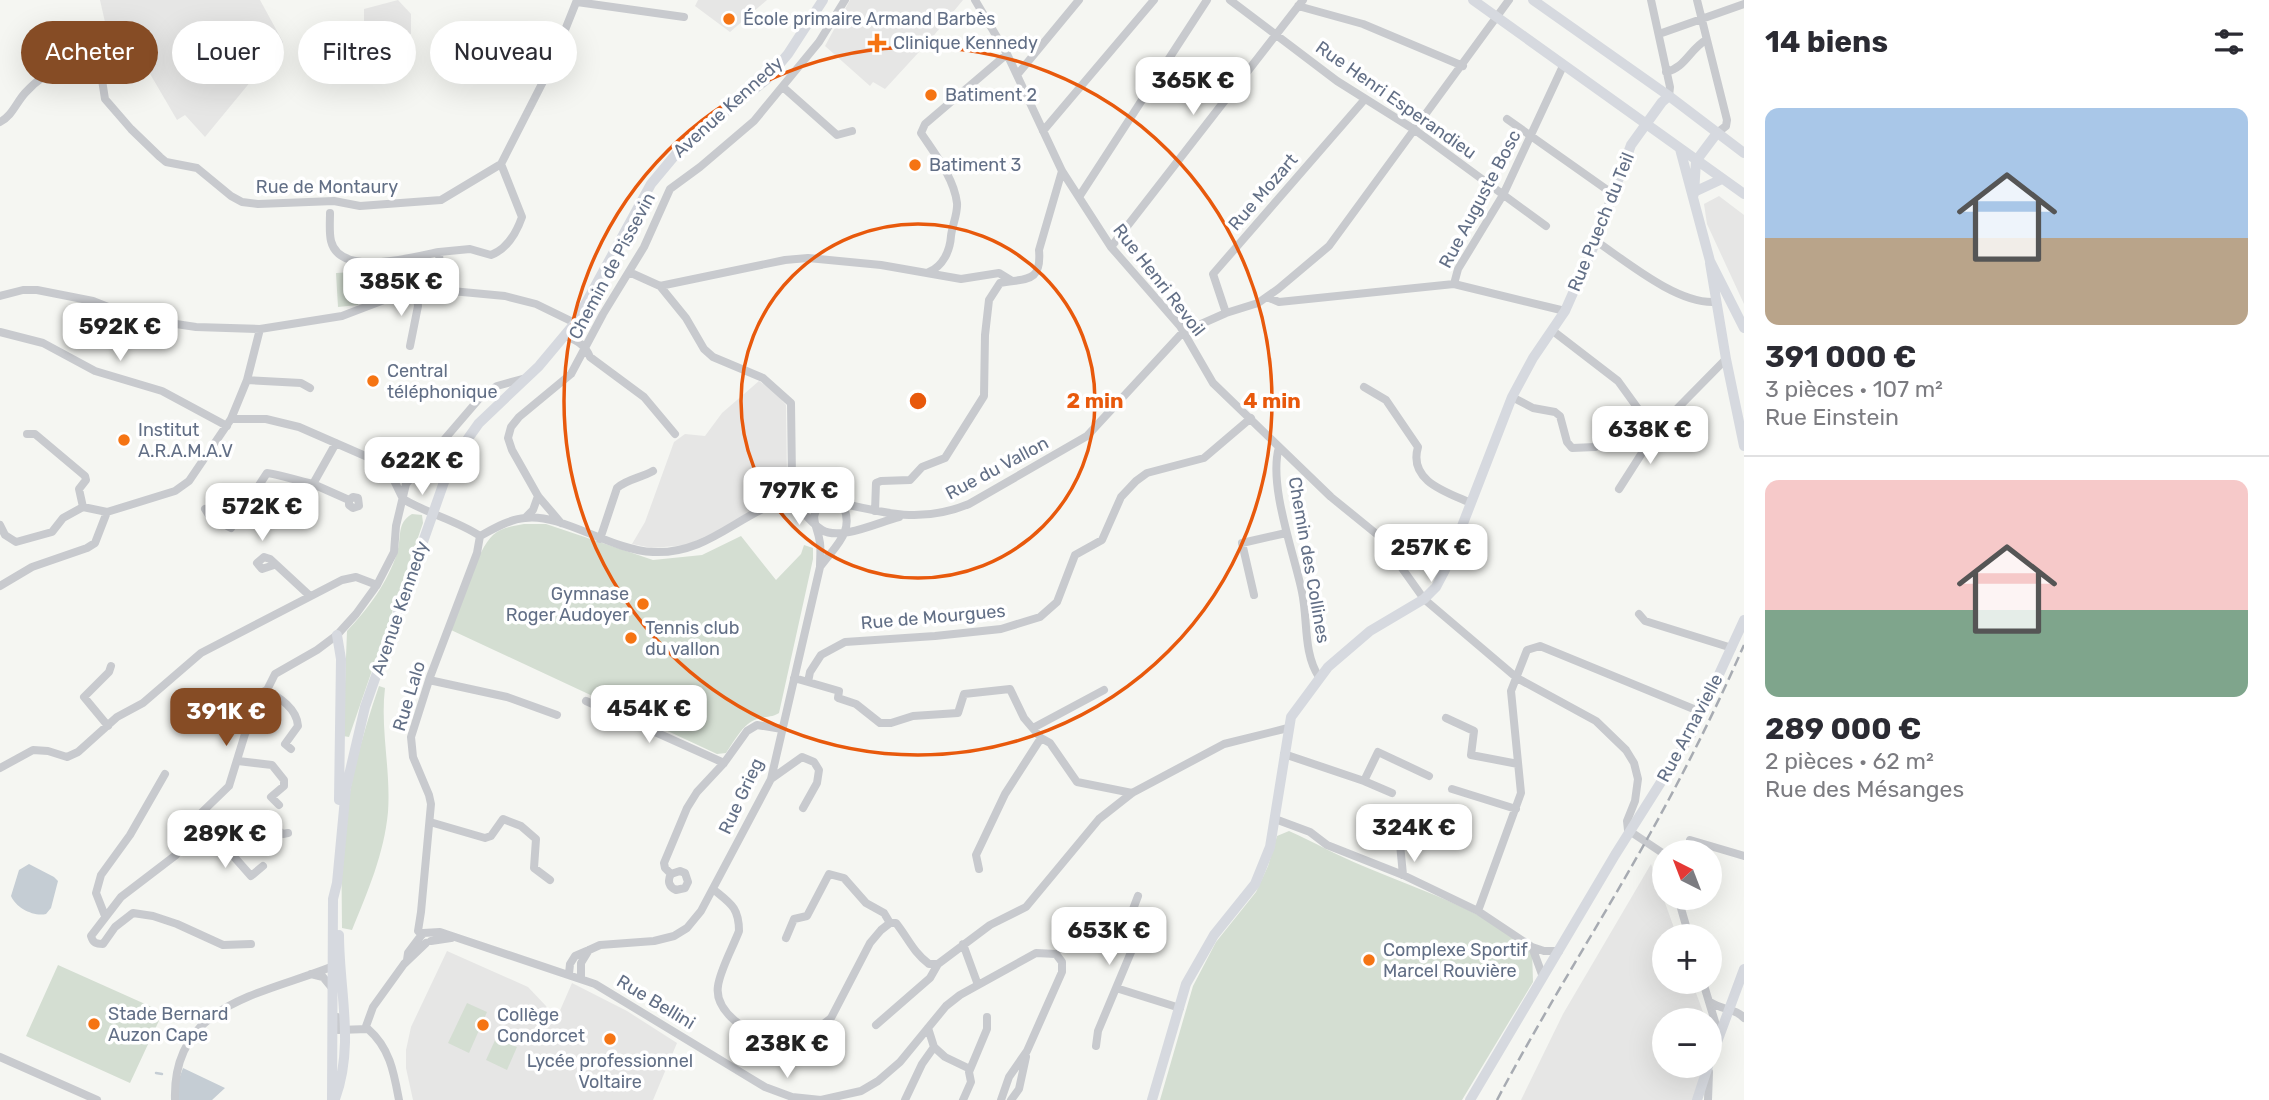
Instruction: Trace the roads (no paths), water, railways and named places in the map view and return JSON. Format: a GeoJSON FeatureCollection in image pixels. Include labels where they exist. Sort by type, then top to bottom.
{"type":"FeatureCollection","features":[{"type":"Feature","properties":{"kind":"main road","name":"Avenue Kennedy"},"geometry":{"type":"LineString","coordinates":[[333,1100],[332,900],[337,883],[346,788],[365,707],[444,482],[457,454],[479,423],[566,336],[651,184],[663,168],[686,142],[766,80],[788,54],[823,0]]}},
{"type":"Feature","properties":{"kind":"main road"},"geometry":{"type":"LineString","coordinates":[[1473,0],[1644,125],[1744,194]]}},
{"type":"Feature","properties":{"kind":"main road"},"geometry":{"type":"LineString","coordinates":[[1532,0],[1669,92],[1744,153]]}},
{"type":"Feature","properties":{"kind":"main road","name":"Rue Puech du Teil"},"geometry":{"type":"LineString","coordinates":[[1152,1100],[1186,984],[1204,950],[1255,884],[1270,847],[1291,717],[1319,677],[1370,631],[1424,600],[1436,587],[1446,570],[1512,397],[1533,358],[1565,311],[1596,241],[1631,145],[1669,92]]}},
{"type":"Feature","properties":{"kind":"main road"},"geometry":{"type":"LineString","coordinates":[[1694,196],[1696,160],[1717,133]]}},
{"type":"Feature","properties":{"kind":"main road"},"geometry":{"type":"LineString","coordinates":[[1680,149],[1710,261],[1715,302],[1744,446]]}},
{"type":"Feature","properties":{"kind":"main road"},"geometry":{"type":"LineString","coordinates":[[1694,196],[1722,178]]}},
{"type":"Feature","properties":{"kind":"main road"},"geometry":{"type":"LineString","coordinates":[[1710,261],[1744,328]]}},
{"type":"Feature","properties":{"kind":"main road"},"geometry":{"type":"LineString","coordinates":[[1715,302],[1729,297]]}},
{"type":"Feature","properties":{"kind":"main road","name":"Rue Arnavielle"},"geometry":{"type":"LineString","coordinates":[[1470,1100],[1556,951],[1632,834],[1692,733],[1744,620]]}},
{"type":"Feature","properties":{"kind":"main road"},"geometry":{"type":"LineString","coordinates":[[337,635],[341,659],[339,804],[335,832],[338,857]]}},
{"type":"Feature","properties":{"kind":"main road"},"geometry":{"type":"LineString","coordinates":[[333,1100],[345,1065],[339,943],[340,891],[337,883]]}},
{"type":"Feature","properties":{"kind":"main road"},"geometry":{"type":"LineString","coordinates":[[1722,1029],[1744,969]]}},
{"type":"Feature","properties":{"kind":"main road"},"geometry":{"type":"LineString","coordinates":[[1697,1100],[1704,1078]]}},
{"type":"Feature","properties":{"kind":"street","name":"Chemin de Pissevin"},"geometry":{"type":"LineString","coordinates":[[561,523],[538,496],[512,450],[508,438],[511,427],[519,417],[571,374],[643,247],[670,189],[754,121],[784,88],[819,42],[845,0]]}},
{"type":"Feature","properties":{"kind":"street","name":"Rue Henri Revoil"},"geometry":{"type":"LineString","coordinates":[[975,0],[1007,54],[1062,171],[1111,247],[1183,332],[1213,383],[1331,496],[1379,536],[1424,600],[1516,676],[1596,721],[1626,750],[1637,779],[1628,821],[1632,834]]}},
{"type":"Feature","properties":{"kind":"street"},"geometry":{"type":"LineString","coordinates":[[1017,75],[1079,0]]}},
{"type":"Feature","properties":{"kind":"street"},"geometry":{"type":"LineString","coordinates":[[1043,131],[1154,0]]}},
{"type":"Feature","properties":{"kind":"street"},"geometry":{"type":"LineString","coordinates":[[1079,197],[1207,0]]}},
{"type":"Feature","properties":{"kind":"street","name":"Rue Henri Esperandieu"},"geometry":{"type":"LineString","coordinates":[[1230,0],[1364,99],[1415,130],[1546,226]]}},
{"type":"Feature","properties":{"kind":"street"},"geometry":{"type":"LineString","coordinates":[[1267,297],[1329,246],[1510,0]]}},
{"type":"Feature","properties":{"kind":"street"},"geometry":{"type":"LineString","coordinates":[[1651,0],[1669,92]]}},
{"type":"Feature","properties":{"kind":"street"},"geometry":{"type":"LineString","coordinates":[[1697,0],[1727,120],[1726,126],[1717,133]]}},
{"type":"Feature","properties":{"kind":"street"},"geometry":{"type":"LineString","coordinates":[[330,213],[331,243],[339,255],[351,260],[370,263],[470,249],[491,255],[506,245],[518,229],[522,218],[501,164],[549,70],[577,1],[684,17]]}},
{"type":"Feature","properties":{"kind":"street"},"geometry":{"type":"LineString","coordinates":[[1111,247],[1300,3],[1363,24],[1463,66]]}},
{"type":"Feature","properties":{"kind":"street"},"geometry":{"type":"LineString","coordinates":[[1658,34],[1744,4]]}},
{"type":"Feature","properties":{"kind":"street"},"geometry":{"type":"LineString","coordinates":[[1667,72],[1677,69],[1700,43],[1706,40]]}},
{"type":"Feature","properties":{"kind":"street"},"geometry":{"type":"LineString","coordinates":[[929,272],[936,269],[950,248],[957,205],[943,168],[921,133],[925,124],[1007,54]]}},
{"type":"Feature","properties":{"kind":"street","name":"Rue de Montaury"},"geometry":{"type":"LineString","coordinates":[[0,122],[8,118],[23,95],[37,81],[70,66],[83,67],[102,80],[105,99],[160,157],[166,162],[197,168],[242,202],[258,204],[334,201],[360,206],[441,200],[501,164]]}},
{"type":"Feature","properties":{"kind":"street","name":"Rue Auguste Bosc"},"geometry":{"type":"LineString","coordinates":[[1183,332],[1267,297],[1279,302],[1454,284],[1458,269],[1503,195],[1563,66]]}},
{"type":"Feature","properties":{"kind":"street"},"geometry":{"type":"LineString","coordinates":[[784,88],[837,135],[852,131]]}},
{"type":"Feature","properties":{"kind":"street","name":"Rue Mozart"},"geometry":{"type":"LineString","coordinates":[[1226,313],[1213,274],[1364,99]]}},
{"type":"Feature","properties":{"kind":"street"},"geometry":{"type":"LineString","coordinates":[[1507,119],[1613,194]]}},
{"type":"Feature","properties":{"kind":"street"},"geometry":{"type":"LineString","coordinates":[[875,511],[876,483],[910,480],[922,467],[945,458],[984,396],[985,335],[989,300],[1000,283],[1029,281],[1035,275],[1040,259],[1039,250],[1062,171]]}},
{"type":"Feature","properties":{"kind":"street"},"geometry":{"type":"LineString","coordinates":[[1596,241],[1674,290],[1694,300],[1715,302]]}},
{"type":"Feature","properties":{"kind":"street"},"geometry":{"type":"LineString","coordinates":[[439,252],[441,290]]}},
{"type":"Feature","properties":{"kind":"street"},"geometry":{"type":"LineString","coordinates":[[660,286],[796,259],[855,262],[961,279],[999,273],[1012,281]]}},
{"type":"Feature","properties":{"kind":"street"},"geometry":{"type":"LineString","coordinates":[[629,272],[660,286],[713,358],[763,378],[791,403],[792,479],[788,501],[798,506],[828,533],[845,533],[849,518],[842,503]]}},
{"type":"Feature","properties":{"kind":"street"},"geometry":{"type":"LineString","coordinates":[[1454,284],[1565,311]]}},
{"type":"Feature","properties":{"kind":"street"},"geometry":{"type":"LineString","coordinates":[[0,296],[23,290],[37,290],[93,301],[136,318],[196,327],[260,329],[342,316],[416,290],[441,290],[505,296],[536,304],[575,323]]}},
{"type":"Feature","properties":{"kind":"street"},"geometry":{"type":"LineString","coordinates":[[410,346],[418,306],[416,290]]}},
{"type":"Feature","properties":{"kind":"street"},"geometry":{"type":"LineString","coordinates":[[0,525],[5,535],[16,542],[52,532],[63,519],[83,507],[107,512],[175,491],[182,486],[200,468],[229,422],[247,380],[260,329]]}},
{"type":"Feature","properties":{"kind":"street"},"geometry":{"type":"LineString","coordinates":[[0,331],[43,343],[95,371],[163,391],[229,422],[266,419],[288,424],[336,443],[379,462],[389,470],[403,499],[465,526],[480,536],[526,517],[533,510],[538,496]]}},
{"type":"Feature","properties":{"kind":"street"},"geometry":{"type":"LineString","coordinates":[[1553,331],[1618,381],[1639,410],[1658,428]]}},
{"type":"Feature","properties":{"kind":"street","name":"Rue du Vallon"},"geometry":{"type":"LineString","coordinates":[[526,517],[561,523],[600,540],[651,552],[688,548],[707,542],[756,513],[802,498],[842,503],[901,516],[951,512],[1078,442],[1098,426],[1183,332]]}},
{"type":"Feature","properties":{"kind":"street"},"geometry":{"type":"LineString","coordinates":[[566,336],[577,340],[586,348],[590,358],[644,397],[675,434]]}},
{"type":"Feature","properties":{"kind":"street"},"geometry":{"type":"LineString","coordinates":[[1619,489],[1658,428],[1726,359]]}},
{"type":"Feature","properties":{"kind":"street"},"geometry":{"type":"LineString","coordinates":[[251,944],[223,944],[177,924],[134,913],[115,927],[103,944],[97,944],[90,936],[121,897],[176,855],[198,816],[229,786],[245,734],[275,674],[337,635],[377,585],[394,552],[396,526],[406,484],[479,399],[497,386],[526,378]]}},
{"type":"Feature","properties":{"kind":"street"},"geometry":{"type":"LineString","coordinates":[[247,380],[301,383],[310,388]]}},
{"type":"Feature","properties":{"kind":"street"},"geometry":{"type":"LineString","coordinates":[[1364,387],[1386,400],[1418,447],[1415,458],[1421,474],[1437,489],[1471,503]]}},
{"type":"Feature","properties":{"kind":"street"},"geometry":{"type":"LineString","coordinates":[[1512,397],[1534,408],[1555,412],[1560,416],[1567,442],[1572,448],[1595,447]]}},
{"type":"Feature","properties":{"kind":"street","name":"Rue de Mourgues"},"geometry":{"type":"LineString","coordinates":[[808,682],[815,662],[828,650],[845,642],[1001,629],[1040,617],[1057,603],[1075,555],[1102,540],[1121,498],[1136,481],[1147,473],[1204,458],[1251,418]]}},
{"type":"Feature","properties":{"kind":"street"},"geometry":{"type":"LineString","coordinates":[[27,434],[35,434],[85,476],[86,480],[79,489],[83,507]]}},
{"type":"Feature","properties":{"kind":"street"},"geometry":{"type":"LineString","coordinates":[[313,484],[336,443]]}},
{"type":"Feature","properties":{"kind":"street","name":"Chemin des Collines"},"geometry":{"type":"LineString","coordinates":[[1279,447],[1275,460],[1286,533],[1302,593],[1310,660],[1319,677]]}},
{"type":"Feature","properties":{"kind":"street"},"geometry":{"type":"LineString","coordinates":[[600,540],[617,488],[624,482],[653,471]]}},
{"type":"Feature","properties":{"kind":"street"},"geometry":{"type":"LineString","coordinates":[[205,509],[211,518],[231,527],[269,472],[313,484],[349,500]]}},
{"type":"Feature","properties":{"kind":"street"},"geometry":{"type":"LineString","coordinates":[[792,479],[802,498]]}},
{"type":"Feature","properties":{"kind":"street"},"geometry":{"type":"LineString","coordinates":[[813,521],[816,509],[823,500]]}},
{"type":"Feature","properties":{"kind":"street"},"geometry":{"type":"LineString","coordinates":[[0,586],[32,567],[96,543],[107,512]]}},
{"type":"Feature","properties":{"kind":"street","name":"Rue du Vallon"},"geometry":{"type":"LineString","coordinates":[[845,533],[901,516]]}},
{"type":"Feature","properties":{"kind":"street","name":"Rue Grieg"},"geometry":{"type":"LineString","coordinates":[[554,969],[600,945],[654,941],[674,936],[696,918],[713,889],[771,779],[820,566],[820,542],[813,521]]}},
{"type":"Feature","properties":{"kind":"street","name":"Rue Grieg"},"geometry":{"type":"LineString","coordinates":[[820,566],[845,533]]}},
{"type":"Feature","properties":{"kind":"street"},"geometry":{"type":"LineString","coordinates":[[1254,594],[1242,543],[1286,533]]}},
{"type":"Feature","properties":{"kind":"street","name":"Rue Lalo"},"geometry":{"type":"LineString","coordinates":[[427,937],[418,931],[417,926],[421,912],[430,822],[429,795],[413,757],[411,737],[429,680],[477,553],[480,536]]}},
{"type":"Feature","properties":{"kind":"street"},"geometry":{"type":"LineString","coordinates":[[274,565],[310,596]]}},
{"type":"Feature","properties":{"kind":"street"},"geometry":{"type":"LineString","coordinates":[[0,768],[33,750],[68,757],[78,752],[117,717],[143,703],[201,653],[342,580],[356,576],[377,585]]}},
{"type":"Feature","properties":{"kind":"street"},"geometry":{"type":"LineString","coordinates":[[1639,614],[1645,621],[1732,648]]}},
{"type":"Feature","properties":{"kind":"street"},"geometry":{"type":"LineString","coordinates":[[1478,911],[1521,793],[1511,691],[1527,650],[1540,646],[1701,712]]}},
{"type":"Feature","properties":{"kind":"street"},"geometry":{"type":"LineString","coordinates":[[108,726],[84,697],[109,672],[111,666]]}},
{"type":"Feature","properties":{"kind":"street"},"geometry":{"type":"LineString","coordinates":[[794,678],[839,691],[838,698],[856,704],[880,723],[891,723],[913,716],[958,713],[964,694],[1010,689],[1024,718],[1041,738],[1050,743],[1077,782],[1132,793]]}},
{"type":"Feature","properties":{"kind":"street"},"geometry":{"type":"LineString","coordinates":[[429,680],[507,697],[557,715]]}},
{"type":"Feature","properties":{"kind":"street"},"geometry":{"type":"LineString","coordinates":[[1033,728],[1104,690]]}},
{"type":"Feature","properties":{"kind":"street"},"geometry":{"type":"LineString","coordinates":[[265,691],[280,697],[298,719],[299,726],[285,744],[291,749]]}},
{"type":"Feature","properties":{"kind":"street"},"geometry":{"type":"LineString","coordinates":[[586,701],[724,763]]}},
{"type":"Feature","properties":{"kind":"street"},"geometry":{"type":"LineString","coordinates":[[1446,718],[1474,731],[1471,755],[1518,764]]}},
{"type":"Feature","properties":{"kind":"street"},"geometry":{"type":"LineString","coordinates":[[671,874],[664,863],[687,808],[697,792],[724,763],[747,732],[757,725],[782,729]]}},
{"type":"Feature","properties":{"kind":"street"},"geometry":{"type":"LineString","coordinates":[[876,1025],[930,978],[937,964],[990,925],[1026,907],[1099,819],[1132,793],[1224,744],[1288,728]]}},
{"type":"Feature","properties":{"kind":"street"},"geometry":{"type":"LineString","coordinates":[[979,869],[976,855],[1006,794],[1041,738]]}},
{"type":"Feature","properties":{"kind":"street"},"geometry":{"type":"LineString","coordinates":[[1364,781],[1378,752],[1429,776]]}},
{"type":"Feature","properties":{"kind":"street"},"geometry":{"type":"LineString","coordinates":[[1284,754],[1392,793]]}},
{"type":"Feature","properties":{"kind":"street"},"geometry":{"type":"LineString","coordinates":[[771,779],[802,757],[814,762],[819,770],[817,783],[803,808]]}},
{"type":"Feature","properties":{"kind":"street"},"geometry":{"type":"LineString","coordinates":[[238,761],[272,765],[284,780],[284,786],[271,797],[279,806]]}},
{"type":"Feature","properties":{"kind":"street"},"geometry":{"type":"LineString","coordinates":[[105,916],[96,893],[101,875],[130,835],[165,774]]}},
{"type":"Feature","properties":{"kind":"street"},"geometry":{"type":"LineString","coordinates":[[1452,789],[1516,809]]}},
{"type":"Feature","properties":{"kind":"street"},"geometry":{"type":"LineString","coordinates":[[198,816],[251,876],[263,866]]}},
{"type":"Feature","properties":{"kind":"street"},"geometry":{"type":"LineString","coordinates":[[1276,819],[1310,832],[1327,845],[1402,875],[1478,911],[1532,947],[1556,951]]}},
{"type":"Feature","properties":{"kind":"street"},"geometry":{"type":"LineString","coordinates":[[430,822],[485,838],[491,836],[503,820],[521,826],[536,839],[534,869],[550,880]]}},
{"type":"Feature","properties":{"kind":"street"},"geometry":{"type":"LineString","coordinates":[[229,853],[253,829],[273,827],[283,834],[288,834]]}},
{"type":"Feature","properties":{"kind":"street"},"geometry":{"type":"LineString","coordinates":[[1632,834],[1652,846]]}},
{"type":"Feature","properties":{"kind":"street"},"geometry":{"type":"LineString","coordinates":[[1402,875],[1400,844],[1403,837]]}},
{"type":"Feature","properties":{"kind":"street"},"geometry":{"type":"LineString","coordinates":[[1722,850],[1744,856]]}},
{"type":"Feature","properties":{"kind":"street"},"geometry":{"type":"LineString","coordinates":[[786,938],[794,919],[807,916],[829,874],[844,878],[866,903],[884,914],[890,923]]}},
{"type":"Feature","properties":{"kind":"street"},"geometry":{"type":"LineString","coordinates":[[713,889],[733,905],[739,921],[739,931],[718,987],[722,1009],[757,1034],[768,1038],[795,1035],[822,1027],[831,1018],[875,936],[890,923],[896,923],[912,950],[921,958],[929,964],[937,964]]}},
{"type":"Feature","properties":{"kind":"street"},"geometry":{"type":"LineString","coordinates":[[1096,1046],[1098,1031],[1134,945],[1127,925],[1138,896]]}},
{"type":"Feature","properties":{"kind":"street"},"geometry":{"type":"LineString","coordinates":[[365,1029],[373,1007],[407,960],[408,953],[427,937]]}},
{"type":"Feature","properties":{"kind":"street","name":"Rue Bellini"},"geometry":{"type":"LineString","coordinates":[[427,937],[454,937],[581,978],[650,1015],[765,1087],[792,1097],[821,1100],[861,1091],[878,1082],[895,1068],[960,995],[1035,953],[1056,954],[1062,962],[1062,972],[1027,1051]]}},
{"type":"Feature","properties":{"kind":"street"},"geometry":{"type":"LineString","coordinates":[[964,944],[978,985]]}},
{"type":"Feature","properties":{"kind":"street"},"geometry":{"type":"LineString","coordinates":[[1532,947],[1543,977]]}},
{"type":"Feature","properties":{"kind":"street"},"geometry":{"type":"LineString","coordinates":[[581,978],[581,963],[589,950]]}},
{"type":"Feature","properties":{"kind":"street"},"geometry":{"type":"LineString","coordinates":[[1540,965],[1556,951]]}},
{"type":"Feature","properties":{"kind":"street"},"geometry":{"type":"LineString","coordinates":[[569,974],[570,964],[575,957]]}},
{"type":"Feature","properties":{"kind":"street"},"geometry":{"type":"LineString","coordinates":[[175,1100],[179,1059],[189,1038],[211,1016],[235,1002],[331,967]]}},
{"type":"Feature","properties":{"kind":"street"},"geometry":{"type":"LineString","coordinates":[[311,974],[323,978],[332,994],[337,1007],[338,1030],[371,1031],[391,1060],[399,1100]]}},
{"type":"Feature","properties":{"kind":"street"},"geometry":{"type":"LineString","coordinates":[[1116,988],[1180,1008]]}},
{"type":"Feature","properties":{"kind":"street"},"geometry":{"type":"LineString","coordinates":[[1708,994],[1713,1008]]}},
{"type":"Feature","properties":{"kind":"street"},"geometry":{"type":"LineString","coordinates":[[1712,1004],[1721,1010],[1739,1013],[1744,1018]]}},
{"type":"Feature","properties":{"kind":"street"},"geometry":{"type":"LineString","coordinates":[[962,1100],[971,1082],[970,1069],[987,1029],[987,1017]]}},
{"type":"Feature","properties":{"kind":"street"},"geometry":{"type":"LineString","coordinates":[[928,1028],[934,1046],[945,1057],[970,1069]]}},
{"type":"Feature","properties":{"kind":"street"},"geometry":{"type":"LineString","coordinates":[[905,1100],[934,1046]]}},
{"type":"Feature","properties":{"kind":"street"},"geometry":{"type":"LineString","coordinates":[[1001,1100],[1009,1077],[1027,1051]]}},
{"type":"Feature","properties":{"kind":"street"},"geometry":{"type":"LineString","coordinates":[[1012,1100],[1019,1088],[1027,1051]]}},
{"type":"Feature","properties":{"kind":"street"},"geometry":{"type":"LineString","coordinates":[[0,1057],[97,1100]]}},
{"type":"Feature","properties":{"kind":"street"},"geometry":{"type":"LineString","coordinates":[[1708,1100],[1709,1078]]}},
{"type":"Feature","properties":{"kind":"waterway"},"geometry":{"type":"LineString","coordinates":[[156,1073],[162,1074]]}},
{"type":"Feature","properties":{"kind":"railway"},"geometry":{"type":"LineString","coordinates":[[1497,1100],[1664,809],[1744,645]]}},
{"type":"Feature","properties":{"kind":"place","name":"École primaire Armand Barbès"},"geometry":{"type":"Point","coordinates":[729,19]}},
{"type":"Feature","properties":{"kind":"place","name":"Clinique Kennedy"},"geometry":{"type":"Point","coordinates":[877,43]}},
{"type":"Feature","properties":{"kind":"place","name":"Batiment 2"},"geometry":{"type":"Point","coordinates":[931,95]}},
{"type":"Feature","properties":{"kind":"place","name":"Batiment 3"},"geometry":{"type":"Point","coordinates":[915,165]}},
{"type":"Feature","properties":{"kind":"place","name":"Central téléphonique"},"geometry":{"type":"Point","coordinates":[373,381]}},
{"type":"Feature","properties":{"kind":"place","name":"Institut A.R.A.M.A.V"},"geometry":{"type":"Point","coordinates":[124,440]}},
{"type":"Feature","properties":{"kind":"place","name":"Gymnase Roger Audoyer"},"geometry":{"type":"Point","coordinates":[643,604]}},
{"type":"Feature","properties":{"kind":"place","name":"Tennis club du vallon"},"geometry":{"type":"Point","coordinates":[631,638]}},
{"type":"Feature","properties":{"kind":"place","name":"Complexe Sportif Marcel Rouvière"},"geometry":{"type":"Point","coordinates":[1369,960]}},
{"type":"Feature","properties":{"kind":"place","name":"Stade Bernard Auzon Cape"},"geometry":{"type":"Point","coordinates":[94,1024]}},
{"type":"Feature","properties":{"kind":"place","name":"Collège Condorcet"},"geometry":{"type":"Point","coordinates":[483,1025]}},
{"type":"Feature","properties":{"kind":"place","name":"Lycée professionnel Voltaire"},"geometry":{"type":"Point","coordinates":[610,1039]}}]}
